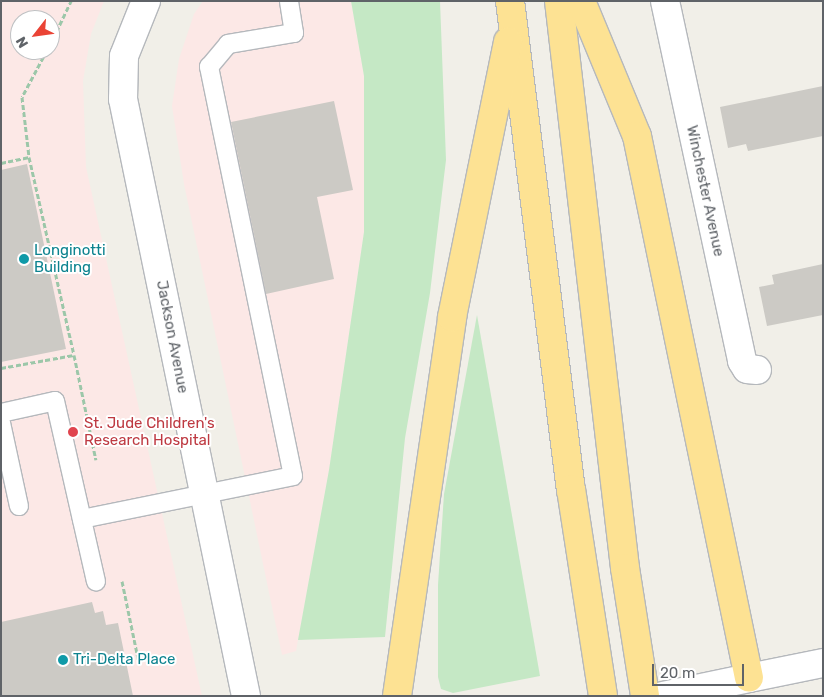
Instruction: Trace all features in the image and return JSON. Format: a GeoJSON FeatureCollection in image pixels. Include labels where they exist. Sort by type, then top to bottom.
{"type":"FeatureCollection","features":[{"type":"Feature","properties":{"kind":"highway"},"geometry":{"type":"LineString","coordinates":[[559,1],[625,568],[646,696]]}},
{"type":"Feature","properties":{"kind":"highway"},"geometry":{"type":"LineString","coordinates":[[582,1],[637,136],[752,687]]}},
{"type":"Feature","properties":{"kind":"highway"},"geometry":{"type":"LineString","coordinates":[[511,10],[584,579],[603,696]]}},
{"type":"Feature","properties":{"kind":"highway"},"geometry":{"type":"LineString","coordinates":[[397,696],[452,318],[511,10]]}},
{"type":"Feature","properties":{"kind":"street","name":"Winchester Avenue"},"geometry":{"type":"LineString","coordinates":[[665,1],[742,361],[748,369],[757,370]]}},
{"type":"Feature","properties":{"kind":"street","name":"Jackson Avenue"},"geometry":{"type":"LineString","coordinates":[[144,5],[124,56],[124,99],[246,696]]}},
{"type":"Feature","properties":{"kind":"street"},"geometry":{"type":"LineString","coordinates":[[663,696],[752,687],[823,663]]}},
{"type":"Feature","properties":{"kind":"lane"},"geometry":{"type":"LineString","coordinates":[[82,520],[293,476],[209,67],[228,44],[294,33],[289,1]]}},
{"type":"Feature","properties":{"kind":"lane"},"geometry":{"type":"LineString","coordinates":[[1,413],[55,401],[96,581]]}},
{"type":"Feature","properties":{"kind":"lane"},"geometry":{"type":"LineString","coordinates":[[1,423],[19,506]]}},
{"type":"Feature","properties":{"kind":"path"},"geometry":{"type":"LineString","coordinates":[[60,24],[71,1]]}},
{"type":"Feature","properties":{"kind":"path"},"geometry":{"type":"LineString","coordinates":[[42,60],[22,97],[29,157],[74,355]]}},
{"type":"Feature","properties":{"kind":"path"},"geometry":{"type":"LineString","coordinates":[[1,163],[29,157]]}},
{"type":"Feature","properties":{"kind":"shaded area","name":"St. Jude Children's Research Hospital"},"geometry":{"type":"Polygon","coordinates":[[[1,1],[104,1],[91,34],[83,81],[86,167],[202,696],[1,696],[1,1]]]}},
{"type":"Feature","properties":{"kind":"shaded area","name":"St. Jude Children's Research Hospital"},"geometry":{"type":"Polygon","coordinates":[[[203,1],[351,1],[364,76],[364,232],[329,470],[296,651],[282,655],[184,184],[172,106],[179,59],[194,14],[203,1]]]}},
{"type":"Feature","properties":{"kind":"green space"},"geometry":{"type":"Polygon","coordinates":[[[351,1],[440,1],[446,160],[430,293],[405,438],[385,637],[298,640],[329,470],[364,232],[364,76],[351,1]]]}},
{"type":"Feature","properties":{"kind":"green space"},"geometry":{"type":"Polygon","coordinates":[[[477,315],[540,676],[453,693],[441,689],[438,677],[438,585],[444,494],[477,315]]]}},
{"type":"Feature","properties":{"kind":"building"},"geometry":{"type":"Polygon","coordinates":[[[823,86],[823,136],[748,151],[746,144],[728,148],[720,107],[823,86]]]}},
{"type":"Feature","properties":{"kind":"building"},"geometry":{"type":"Polygon","coordinates":[[[334,101],[353,190],[317,197],[334,279],[266,294],[231,122],[334,101]]]}},
{"type":"Feature","properties":{"kind":"building","name":"Longinotti Building"},"geometry":{"type":"Polygon","coordinates":[[[27,164],[66,349],[1,362],[1,170],[27,164]]]}},
{"type":"Feature","properties":{"kind":"building"},"geometry":{"type":"Polygon","coordinates":[[[823,264],[823,315],[767,326],[759,287],[774,284],[772,275],[823,264]]]}},
{"type":"Feature","properties":{"kind":"building","name":"Tri-Delta Place"},"geometry":{"type":"Polygon","coordinates":[[[92,602],[95,613],[103,611],[106,625],[118,623],[133,696],[1,696],[1,622],[92,602]]]}},
{"type":"Feature","properties":{"kind":"place","name":"Longinotti Building"},"geometry":{"type":"Point","coordinates":[24,259]}},
{"type":"Feature","properties":{"kind":"place","name":"St. Jude Children's Research Hospital"},"geometry":{"type":"Point","coordinates":[73,432]}},
{"type":"Feature","properties":{"kind":"place","name":"Tri-Delta Place"},"geometry":{"type":"Point","coordinates":[63,660]}}]}
